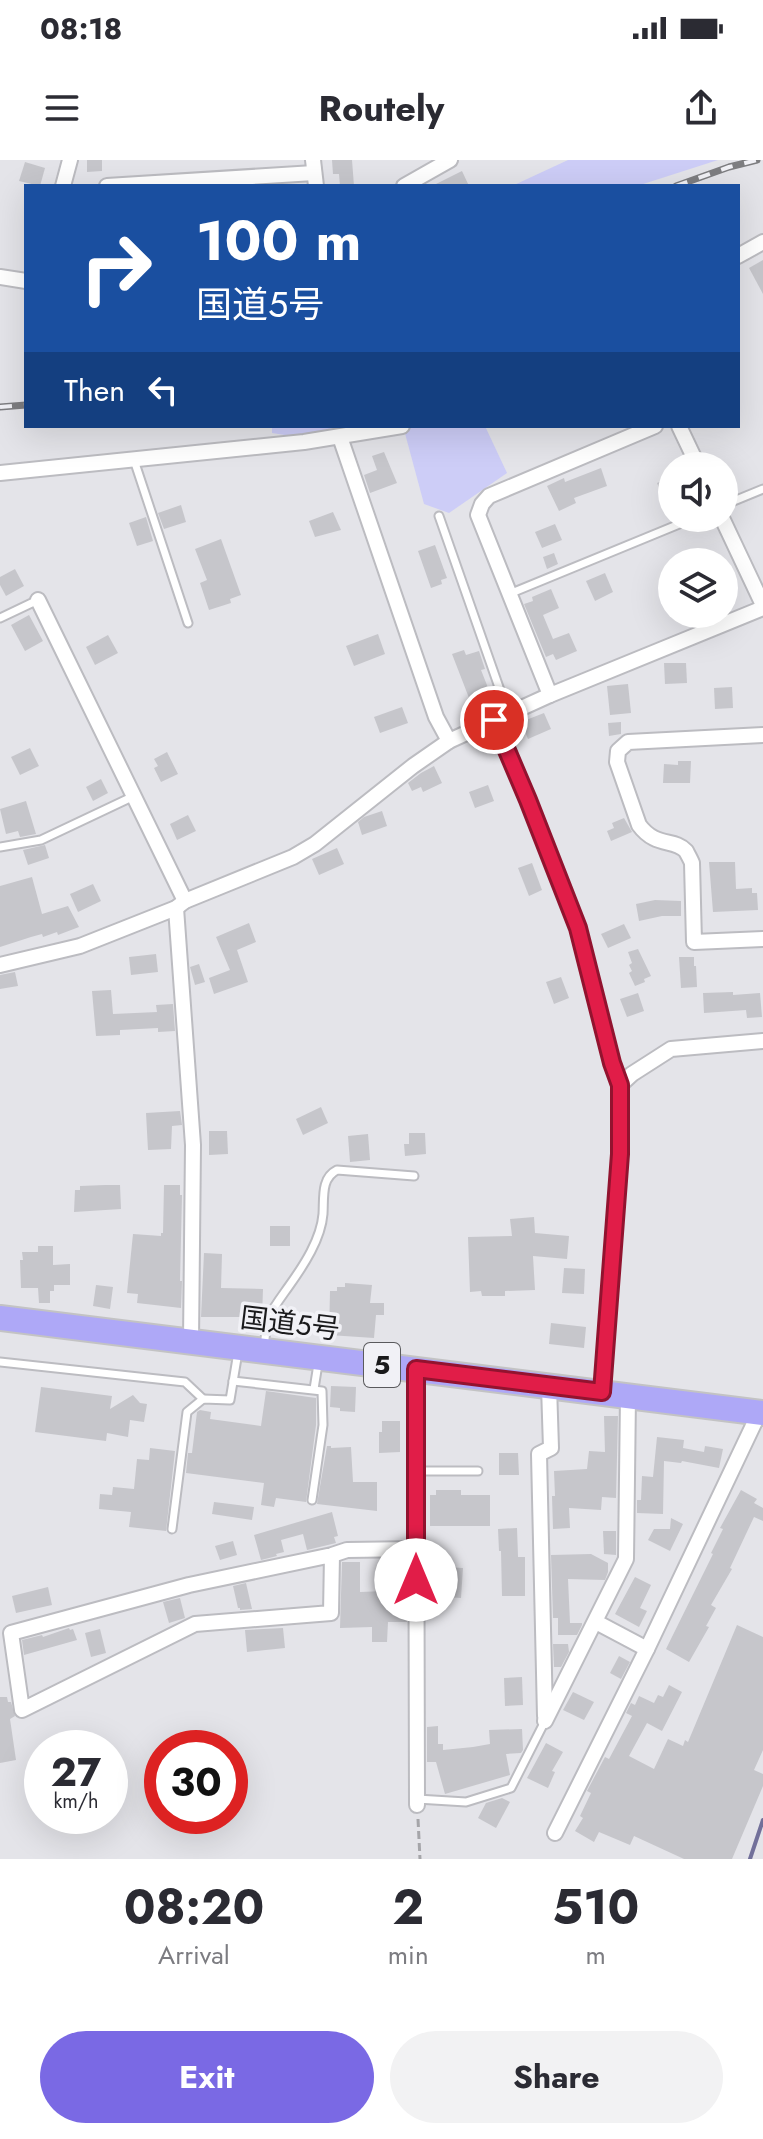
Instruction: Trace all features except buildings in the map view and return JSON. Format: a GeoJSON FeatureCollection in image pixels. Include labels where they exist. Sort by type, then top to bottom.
{"type":"FeatureCollection","features":[{"type":"Feature","properties":{"kind":"highway","name":"国道5号"},"geometry":{"type":"LineString","coordinates":[[0,1318],[761,1413]]}},
{"type":"Feature","properties":{"kind":"street"},"geometry":{"type":"LineString","coordinates":[[64,184],[70,160]]}},
{"type":"Feature","properties":{"kind":"street"},"geometry":{"type":"LineString","coordinates":[[408,184],[450,160]]}},
{"type":"Feature","properties":{"kind":"street"},"geometry":{"type":"LineString","coordinates":[[139,184],[314,173]]}},
{"type":"Feature","properties":{"kind":"street"},"geometry":{"type":"LineString","coordinates":[[740,255],[763,242]]}},
{"type":"Feature","properties":{"kind":"street"},"geometry":{"type":"LineString","coordinates":[[0,277],[24,281]]}},
{"type":"Feature","properties":{"kind":"street"},"geometry":{"type":"LineString","coordinates":[[0,473],[304,442],[391,428]]}},
{"type":"Feature","properties":{"kind":"street"},"geometry":{"type":"LineString","coordinates":[[550,695],[478,515],[482,504],[489,496],[650,428]]}},
{"type":"Feature","properties":{"kind":"street"},"geometry":{"type":"LineString","coordinates":[[680,428],[691,452]]}},
{"type":"Feature","properties":{"kind":"street"},"geometry":{"type":"LineString","coordinates":[[340,437],[436,717],[449,741]]}},
{"type":"Feature","properties":{"kind":"street"},"geometry":{"type":"LineString","coordinates":[[0,965],[80,946],[293,857],[315,844],[449,741],[550,695],[763,607],[728,532]]}},
{"type":"Feature","properties":{"kind":"street"},"geometry":{"type":"LineString","coordinates":[[38,600],[134,796],[180,904],[193,1145],[191,1341]]}},
{"type":"Feature","properties":{"kind":"street"},"geometry":{"type":"LineString","coordinates":[[494,720],[578,928],[620,1085],[620,1154],[602,1392]]}},
{"type":"Feature","properties":{"kind":"street"},"geometry":{"type":"LineString","coordinates":[[763,735],[628,742],[618,751],[617,762],[639,825],[655,841],[687,852],[692,863],[694,942],[763,939]]}},
{"type":"Feature","properties":{"kind":"street"},"geometry":{"type":"LineString","coordinates":[[620,1085],[671,1049],[763,1041]]}},
{"type":"Feature","properties":{"kind":"street"},"geometry":{"type":"LineString","coordinates":[[416,1369],[417,1802]]}},
{"type":"Feature","properties":{"kind":"street"},"geometry":{"type":"LineString","coordinates":[[545,1721],[539,1454],[551,1448],[549,1386]]}},
{"type":"Feature","properties":{"kind":"street"},"geometry":{"type":"LineString","coordinates":[[545,1721],[626,1559],[628,1396]]}},
{"type":"Feature","properties":{"kind":"street"},"geometry":{"type":"LineString","coordinates":[[555,1833],[761,1413]]}},
{"type":"Feature","properties":{"kind":"street"},"geometry":{"type":"LineString","coordinates":[[332,1555],[331,1613],[195,1624],[22,1710],[11,1633],[189,1585],[347,1550],[416,1549]]}},
{"type":"Feature","properties":{"kind":"street"},"geometry":{"type":"LineString","coordinates":[[596,1622],[647,1649]]}},
{"type":"Feature","properties":{"kind":"lane"},"geometry":{"type":"LineString","coordinates":[[133,458],[188,623]]}},
{"type":"Feature","properties":{"kind":"lane"},"geometry":{"type":"LineString","coordinates":[[738,499],[763,489]]}},
{"type":"Feature","properties":{"kind":"lane"},"geometry":{"type":"LineString","coordinates":[[439,516],[508,713]]}},
{"type":"Feature","properties":{"kind":"lane"},"geometry":{"type":"LineString","coordinates":[[509,594],[660,532]]}},
{"type":"Feature","properties":{"kind":"lane"},"geometry":{"type":"LineString","coordinates":[[0,618],[38,600]]}},
{"type":"Feature","properties":{"kind":"lane"},"geometry":{"type":"LineString","coordinates":[[0,847],[41,840],[134,796]]}},
{"type":"Feature","properties":{"kind":"lane"},"geometry":{"type":"LineString","coordinates":[[172,1529],[187,1412],[203,1399],[230,1400],[233,1381],[314,1244],[323,1222],[325,1181],[337,1170],[414,1176]]}},
{"type":"Feature","properties":{"kind":"lane"},"geometry":{"type":"LineString","coordinates":[[314,1389],[319,1357]]}},
{"type":"Feature","properties":{"kind":"lane"},"geometry":{"type":"LineString","coordinates":[[0,1362],[185,1382],[203,1399]]}},
{"type":"Feature","properties":{"kind":"lane"},"geometry":{"type":"LineString","coordinates":[[233,1381],[322,1391],[323,1425],[312,1500]]}},
{"type":"Feature","properties":{"kind":"lane"},"geometry":{"type":"LineString","coordinates":[[416,1471],[478,1471]]}},
{"type":"Feature","properties":{"kind":"lane"},"geometry":{"type":"LineString","coordinates":[[417,1802],[466,1802],[511,1788],[545,1721]]}},
{"type":"Feature","properties":{"kind":"path"},"geometry":{"type":"LineString","coordinates":[[417,1802],[420,1859]]}},
{"type":"Feature","properties":{"kind":"shaded area"},"geometry":{"type":"Polygon","coordinates":[[[568,160],[718,160],[643,184],[516,184],[568,160]]]}},
{"type":"Feature","properties":{"kind":"shaded area"},"geometry":{"type":"Polygon","coordinates":[[[272,428],[354,428],[297,437],[272,433],[272,428]]]}},
{"type":"Feature","properties":{"kind":"shaded area"},"geometry":{"type":"Polygon","coordinates":[[[404,428],[486,428],[507,473],[449,513],[424,504],[404,428]]]}},
{"type":"Feature","properties":{"kind":"waterway"},"geometry":{"type":"LineString","coordinates":[[750,1859],[763,1820]]}},
{"type":"Feature","properties":{"kind":"railway"},"geometry":{"type":"LineString","coordinates":[[682,184],[757,160]]}},
{"type":"Feature","properties":{"kind":"railway"},"geometry":{"type":"LineString","coordinates":[[0,407],[24,405]]}},
{"type":"Feature","properties":{"kind":"route"},"geometry":{"type":"LineString","coordinates":[[416,1580],[416,1369],[602,1392],[620,1154],[620,1085],[578,928],[494,720]]}}]}
